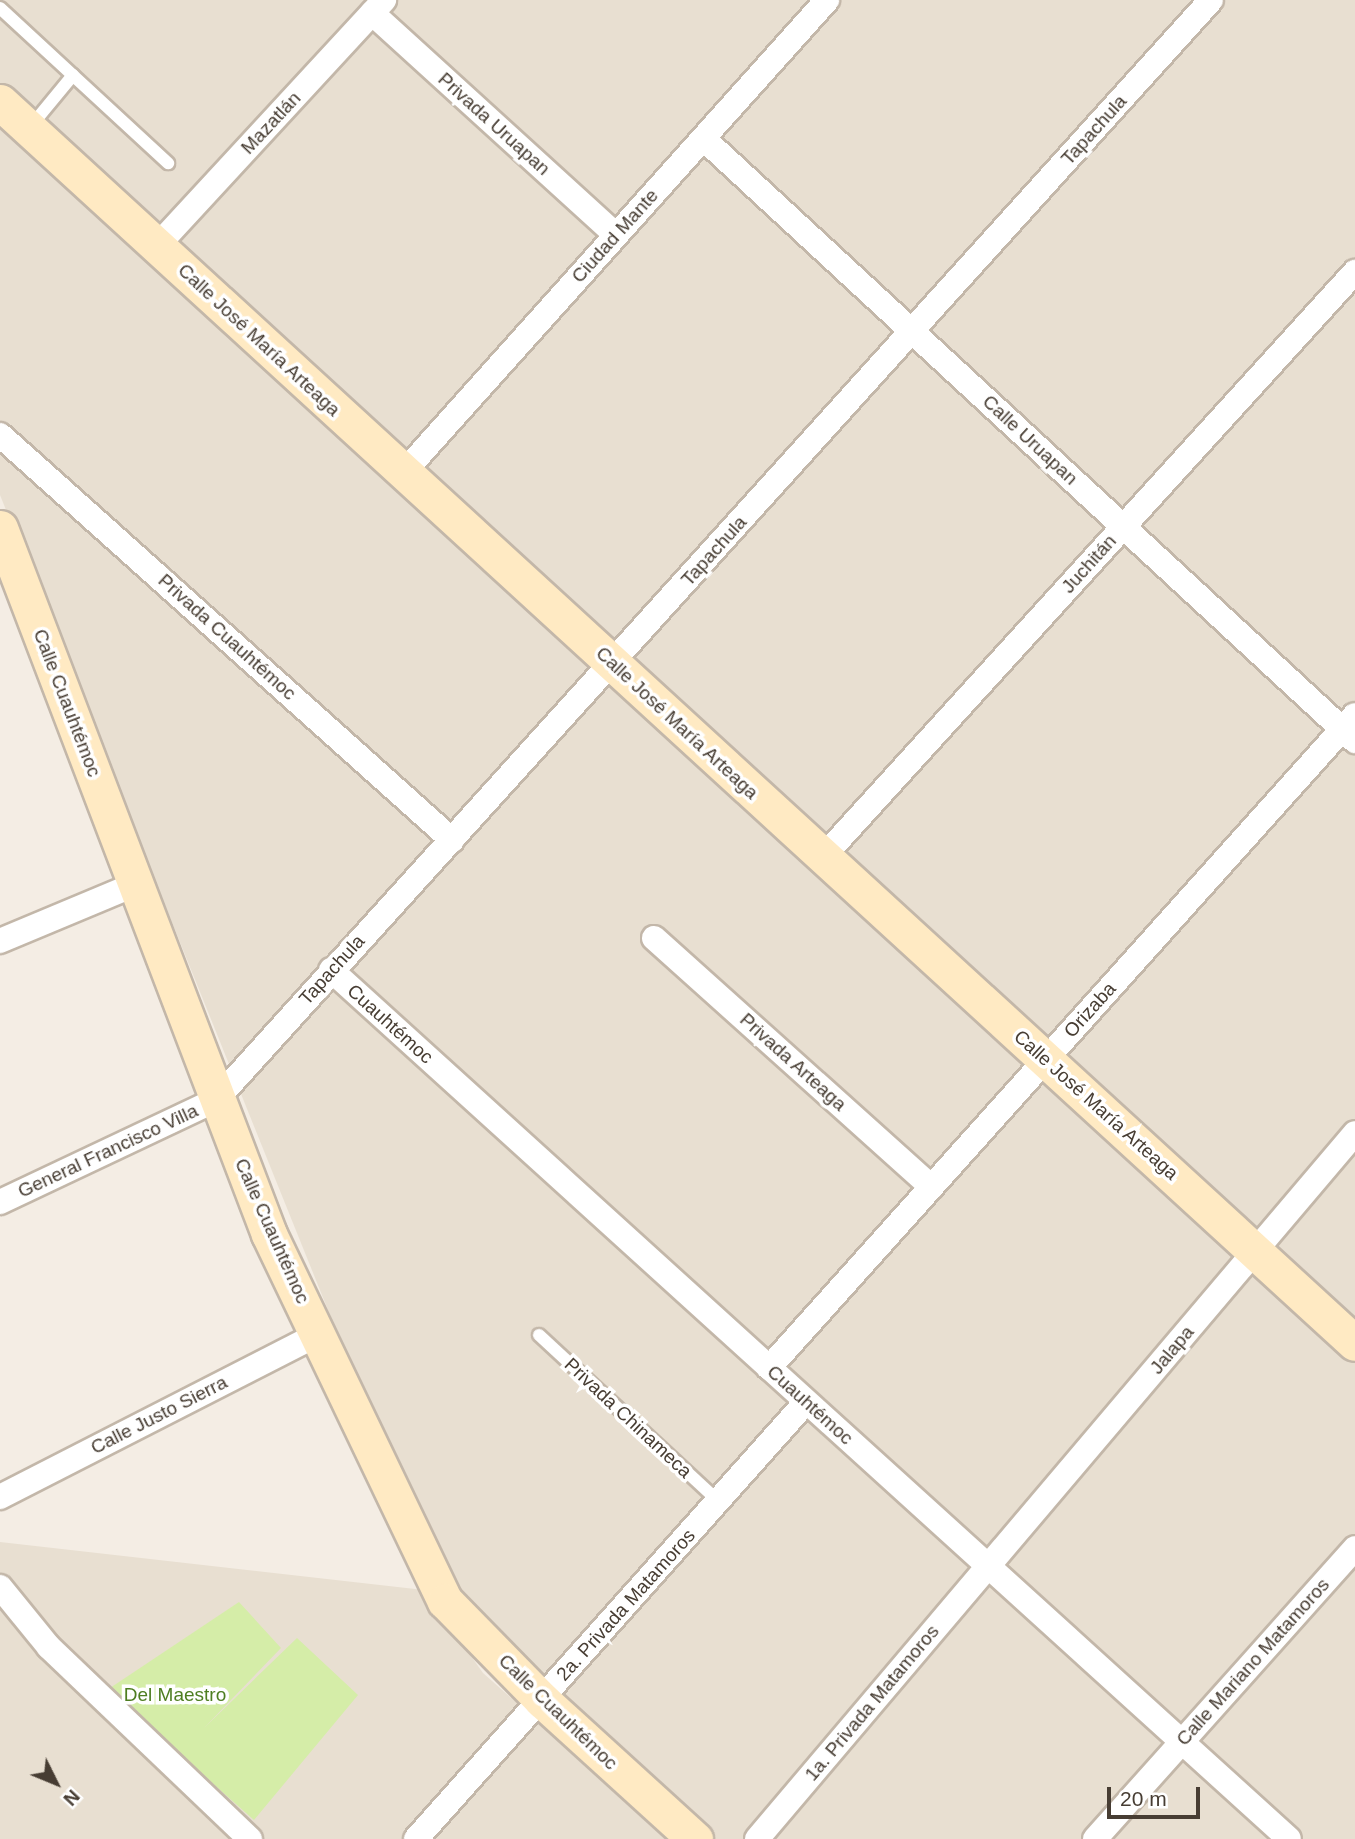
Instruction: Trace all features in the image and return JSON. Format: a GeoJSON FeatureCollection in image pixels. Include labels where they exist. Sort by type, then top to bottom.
{"type":"FeatureCollection","features":[{"type":"Feature","properties":{"kind":"street","name":"Ciudad Mante"},"geometry":{"type":"LineString","coordinates":[[404,472],[827,0]]}},
{"type":"Feature","properties":{"kind":"street","name":"Tapachula"},"geometry":{"type":"LineString","coordinates":[[216,1100],[1211,0]]}},
{"type":"Feature","properties":{"kind":"street","name":"Privada Uruapan"},"geometry":{"type":"LineString","coordinates":[[378,6],[616,235]]}},
{"type":"Feature","properties":{"kind":"street","name":"Mazatlán"},"geometry":{"type":"LineString","coordinates":[[157,246],[378,6]]}},
{"type":"Feature","properties":{"kind":"street","name":"Calle José María Arteaga"},"geometry":{"type":"LineString","coordinates":[[0,102],[1355,1343]]}},
{"type":"Feature","properties":{"kind":"street","name":"Calle Uruapan"},"geometry":{"type":"LineString","coordinates":[[704,139],[1124,526],[1351,728]]}},
{"type":"Feature","properties":{"kind":"street","name":"Juchitán"},"geometry":{"type":"LineString","coordinates":[[823,857],[1355,272]]}},
{"type":"Feature","properties":{"kind":"street","name":"Privada Cuauhtémoc"},"geometry":{"type":"LineString","coordinates":[[0,435],[452,840]]}},
{"type":"Feature","properties":{"kind":"street","name":"Calle Cuauhtémoc"},"geometry":{"type":"LineString","coordinates":[[0,528],[269,1234],[445,1601],[542,1700],[695,1839]]}},
{"type":"Feature","properties":{"kind":"street","name":"Orizaba"},"geometry":{"type":"LineString","coordinates":[[769,1368],[1045,1060],[1351,728]]}},
{"type":"Feature","properties":{"kind":"street"},"geometry":{"type":"LineString","coordinates":[[0,941],[136,884]]}},
{"type":"Feature","properties":{"kind":"street","name":"Privada Arteaga"},"geometry":{"type":"LineString","coordinates":[[654,938],[932,1187]]}},
{"type":"Feature","properties":{"kind":"street","name":"Cuauhtémoc"},"geometry":{"type":"LineString","coordinates":[[331,970],[1289,1839]]}},
{"type":"Feature","properties":{"kind":"street","name":"General Francisco Villa"},"geometry":{"type":"LineString","coordinates":[[0,1202],[216,1100]]}},
{"type":"Feature","properties":{"kind":"street","name":"Jalapa"},"geometry":{"type":"LineString","coordinates":[[988,1566],[1253,1247],[1355,1133]]}},
{"type":"Feature","properties":{"kind":"street","name":"Calle Justo Sierra"},"geometry":{"type":"LineString","coordinates":[[0,1497],[319,1334]]}},
{"type":"Feature","properties":{"kind":"street","name":"2a. Privada Matamoros"},"geometry":{"type":"LineString","coordinates":[[416,1839],[806,1402]]}},
{"type":"Feature","properties":{"kind":"street","name":"Calle Mariano Matamoros"},"geometry":{"type":"LineString","coordinates":[[1095,1839],[1355,1548]]}},
{"type":"Feature","properties":{"kind":"street","name":"1a. Privada Matamoros"},"geometry":{"type":"LineString","coordinates":[[757,1839],[988,1566]]}},
{"type":"Feature","properties":{"kind":"street"},"geometry":{"type":"LineString","coordinates":[[0,1587],[49,1647],[250,1839]]}},
{"type":"Feature","properties":{"kind":"lane"},"geometry":{"type":"LineString","coordinates":[[0,8],[168,163]]}},
{"type":"Feature","properties":{"kind":"lane"},"geometry":{"type":"LineString","coordinates":[[29,128],[73,75]]}},
{"type":"Feature","properties":{"kind":"lane","name":"Privada Chinameca"},"geometry":{"type":"LineString","coordinates":[[539,1335],[718,1501]]}},
{"type":"Feature","properties":{"kind":"shaded area"},"geometry":{"type":"Polygon","coordinates":[[[0,0],[1355,0],[1355,1334],[0,103],[0,0]]]}},
{"type":"Feature","properties":{"kind":"shaded area"},"geometry":{"type":"Polygon","coordinates":[[[0,122],[1355,1356],[1355,1839],[695,1839],[431,1566],[0,495],[0,122]]]}},
{"type":"Feature","properties":{"kind":"shaded area","name":"Del Maestro"},"geometry":{"type":"Polygon","coordinates":[[[0,1542],[424,1590],[483,1673],[670,1839],[0,1839],[0,1542]]]}},
{"type":"Feature","properties":{"kind":"green space"},"geometry":{"type":"Polygon","coordinates":[[[239,1602],[281,1648],[204,1728],[297,1638],[358,1695],[254,1820],[107,1690],[239,1602]]]}}]}
